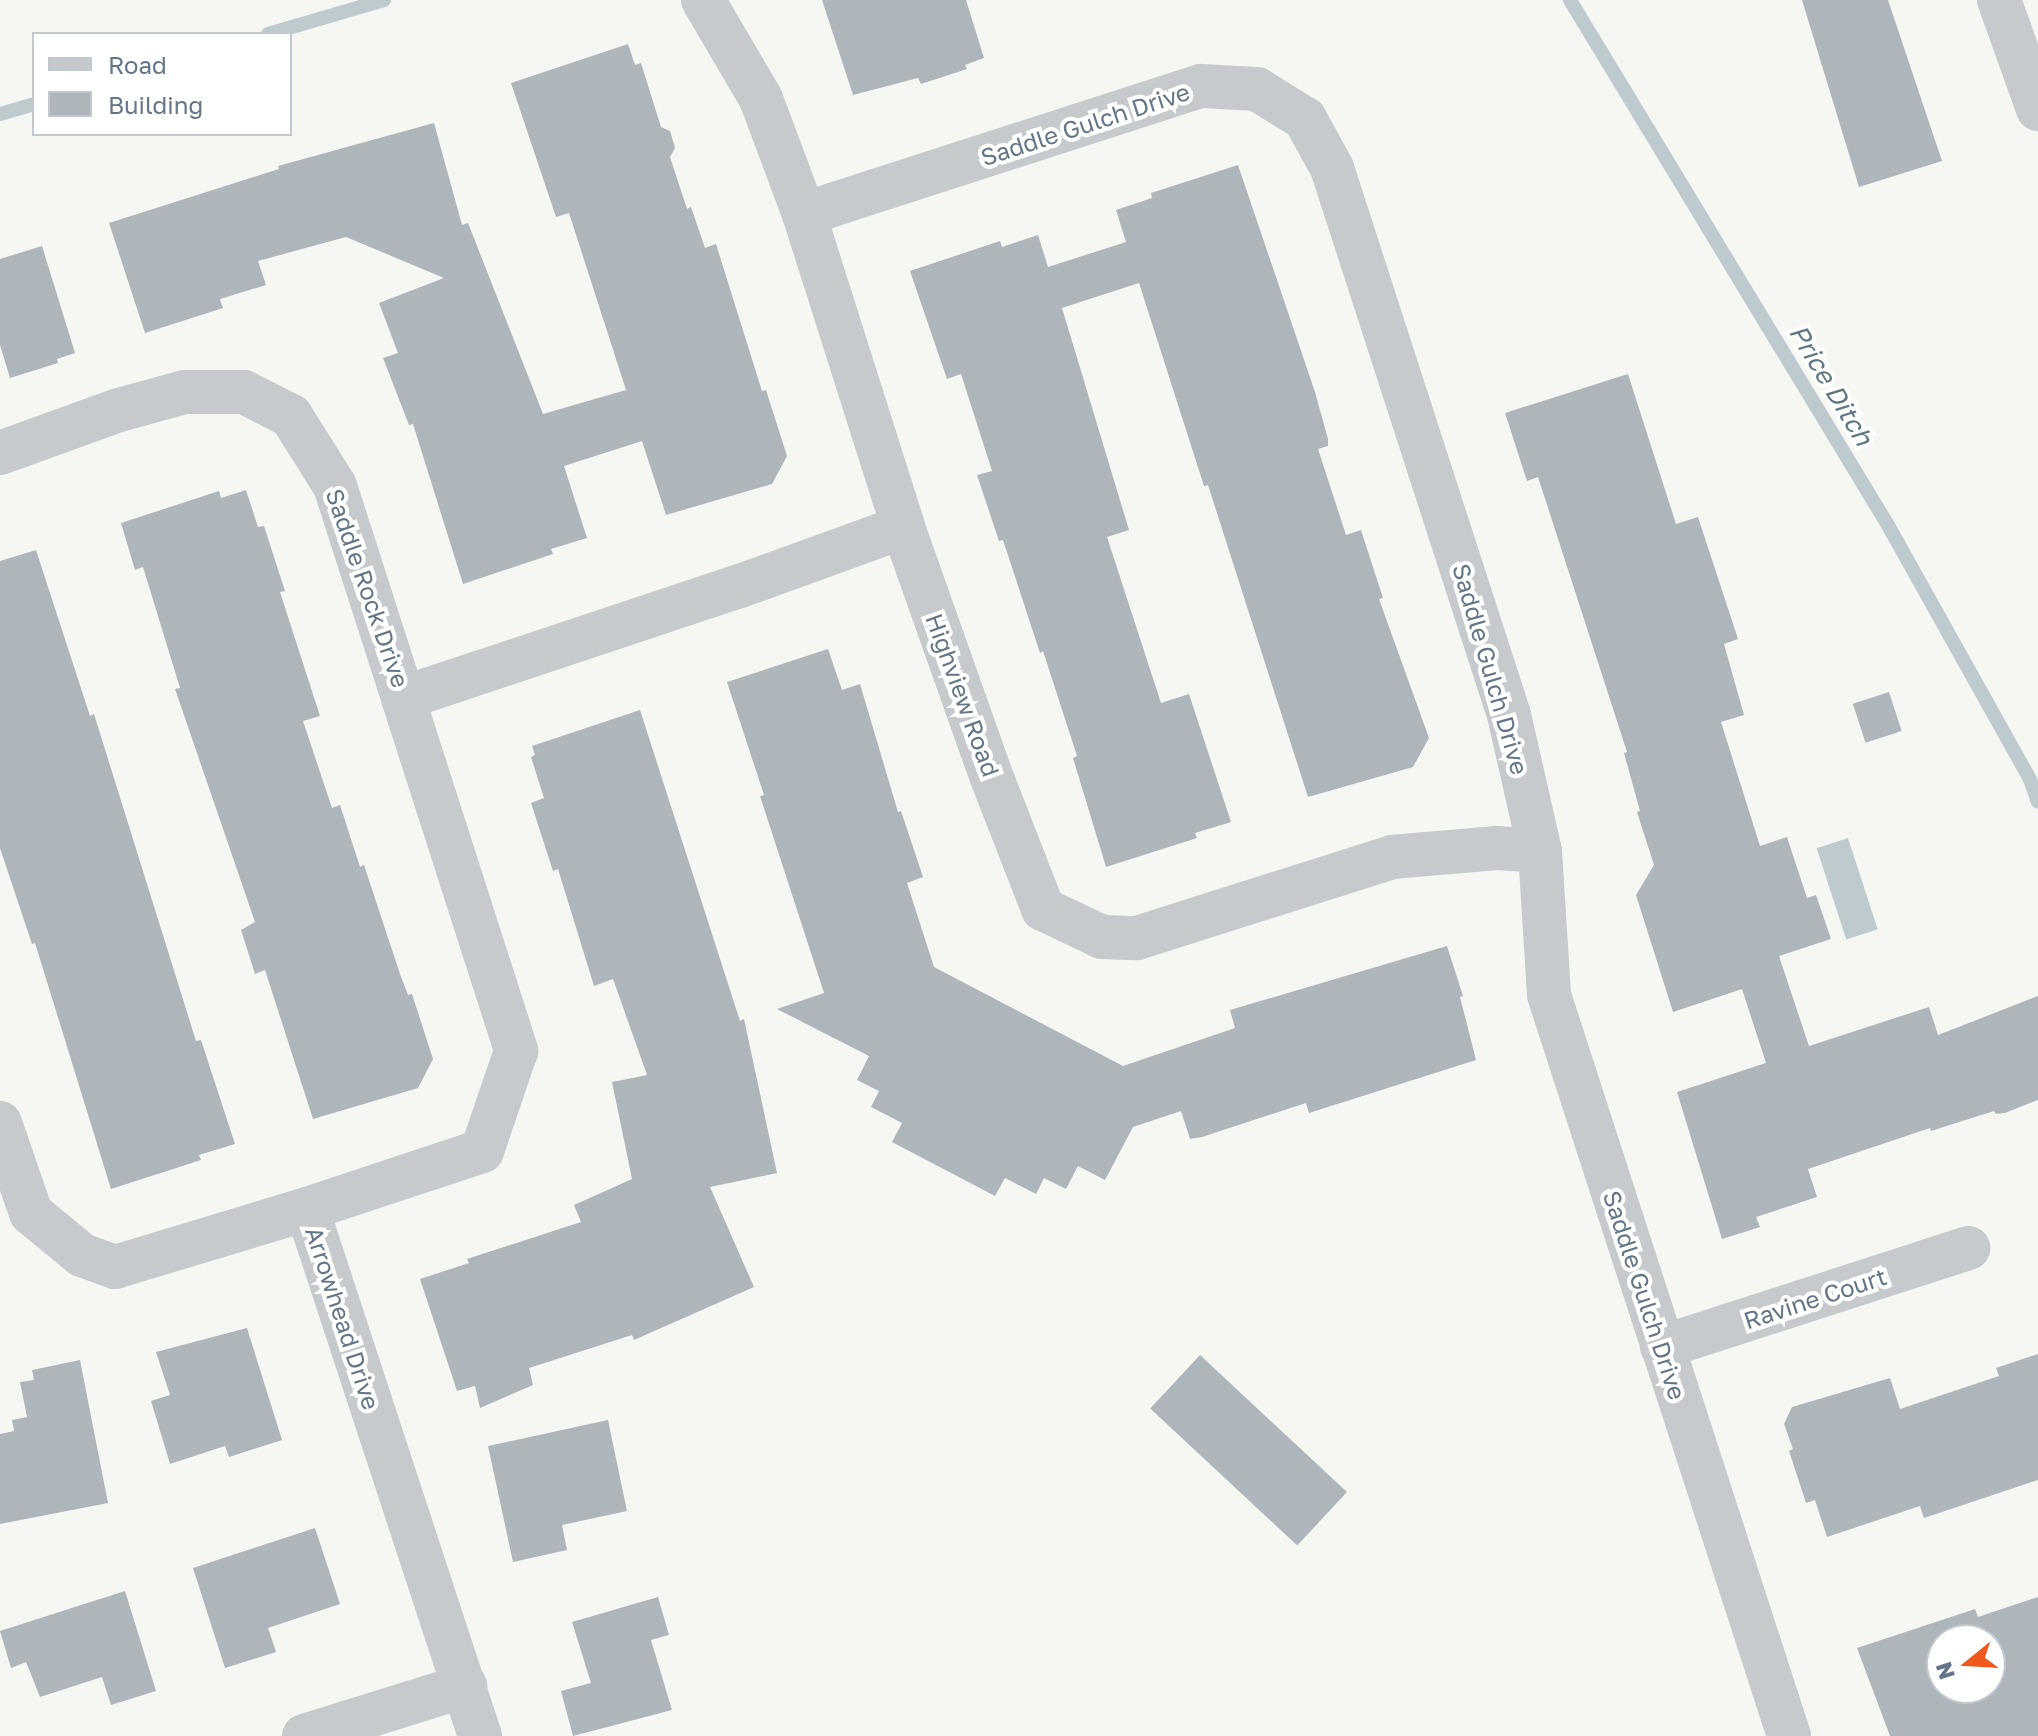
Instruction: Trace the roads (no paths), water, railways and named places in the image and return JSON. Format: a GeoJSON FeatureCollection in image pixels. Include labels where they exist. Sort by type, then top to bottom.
{"type":"FeatureCollection","features":[{"type":"Feature","properties":{"kind":"street","name":"Highview Road"},"geometry":{"type":"LineString","coordinates":[[703,0],[761,99],[804,214],[903,527],[992,778],[1043,909],[1102,937],[1137,938],[1392,857],[1497,848],[1540,851]]}},
{"type":"Feature","properties":{"kind":"street"},"geometry":{"type":"LineString","coordinates":[[1999,0],[2038,109]]}},
{"type":"Feature","properties":{"kind":"street","name":"Saddle Gulch Drive"},"geometry":{"type":"LineString","coordinates":[[804,214],[1201,86],[1257,89],[1305,119],[1332,168],[1509,715],[1540,851],[1549,995],[1789,1736]]}},
{"type":"Feature","properties":{"kind":"street","name":"Saddle Rock Drive"},"geometry":{"type":"LineString","coordinates":[[0,453],[119,410],[185,392],[244,392],[291,416],[335,486],[403,698],[725,591],[903,527]]}},
{"type":"Feature","properties":{"kind":"street","name":"Arrowhead Drive"},"geometry":{"type":"LineString","coordinates":[[403,698],[516,1051],[482,1151],[307,1209],[480,1736]]}},
{"type":"Feature","properties":{"kind":"street"},"geometry":{"type":"LineString","coordinates":[[0,1123],[31,1213],[82,1255],[115,1267],[307,1209]]}},
{"type":"Feature","properties":{"kind":"street","name":"Ravine Court"},"geometry":{"type":"LineString","coordinates":[[1662,1347],[1968,1248]]}},
{"type":"Feature","properties":{"kind":"street"},"geometry":{"type":"LineString","coordinates":[[304,1736],[465,1686]]}},
{"type":"Feature","properties":{"kind":"waterway"},"geometry":{"type":"LineString","coordinates":[[275,32],[384,0]]}},
{"type":"Feature","properties":{"kind":"waterway","name":"Price Ditch"},"geometry":{"type":"LineString","coordinates":[[1570,0],[1889,527],[2030,779],[2038,802]]}},
{"type":"Feature","properties":{"kind":"waterway"},"geometry":{"type":"LineString","coordinates":[[0,114],[32,105]]}}]}
